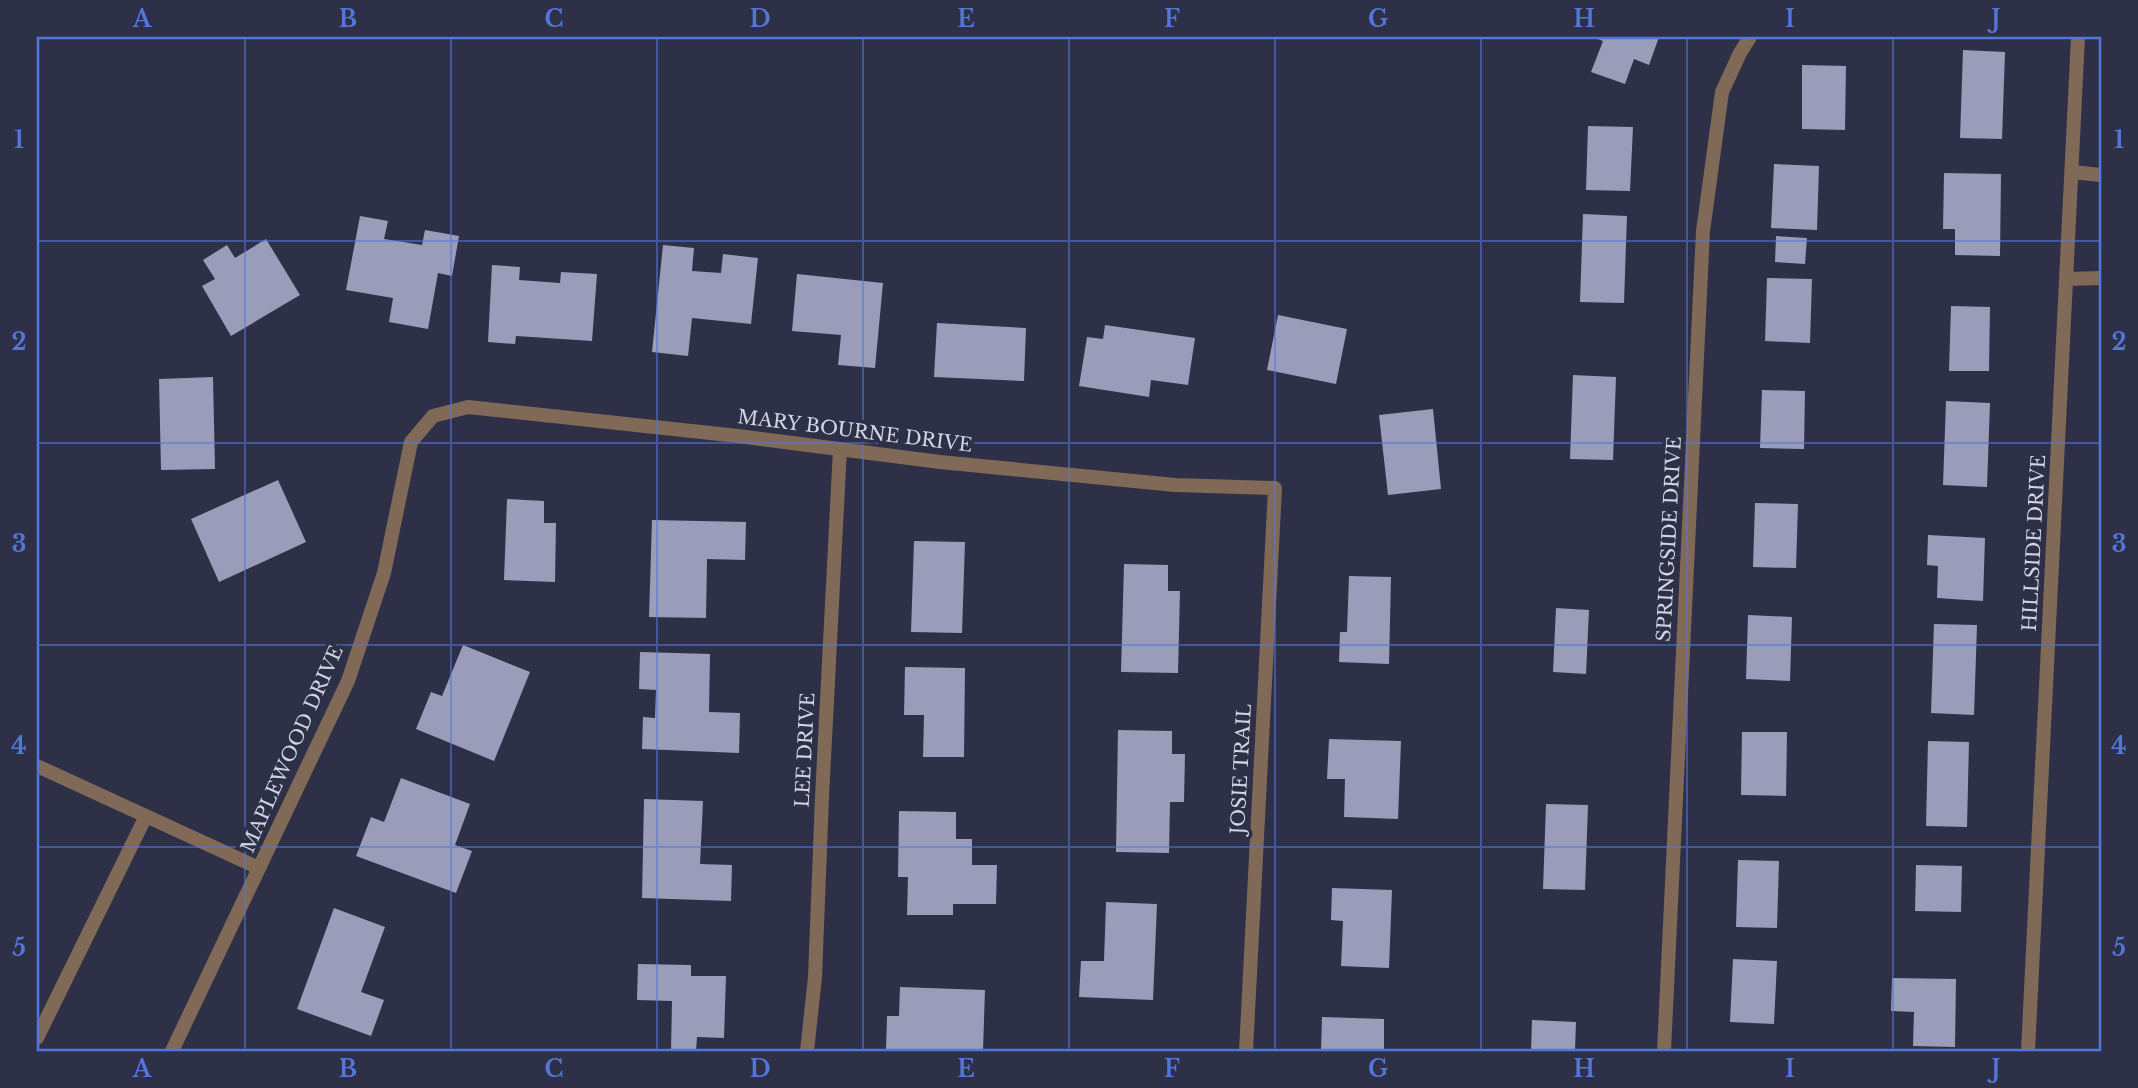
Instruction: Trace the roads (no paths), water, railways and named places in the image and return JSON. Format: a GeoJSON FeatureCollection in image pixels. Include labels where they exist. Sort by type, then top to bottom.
{"type":"FeatureCollection","features":[{"type":"Feature","properties":{"kind":"street","name":"SPRINGSIDE DRIVE"},"geometry":{"type":"LineString","coordinates":[[1664,1051],[1703,231],[1722,92],[1750,37]]}},
{"type":"Feature","properties":{"kind":"street","name":"HILLSIDE DRIVE"},"geometry":{"type":"LineString","coordinates":[[2028,1051],[2078,37]]}},
{"type":"Feature","properties":{"kind":"street"},"geometry":{"type":"LineString","coordinates":[[2072,172],[2101,175]]}},
{"type":"Feature","properties":{"kind":"street"},"geometry":{"type":"LineString","coordinates":[[2067,279],[2101,278]]}},
{"type":"Feature","properties":{"kind":"street","name":"MARY BOURNE DRIVE"},"geometry":{"type":"LineString","coordinates":[[433,416],[468,407],[940,462],[1161,484],[1275,488]]}},
{"type":"Feature","properties":{"kind":"street","name":"MAPLEWOOD DRIVE"},"geometry":{"type":"LineString","coordinates":[[172,1051],[348,681],[384,573],[411,442],[433,416]]}},
{"type":"Feature","properties":{"kind":"street","name":"LEE DRIVE"},"geometry":{"type":"LineString","coordinates":[[807,1051],[815,977],[840,449]]}},
{"type":"Feature","properties":{"kind":"street","name":"JOSIE TRAIL"},"geometry":{"type":"LineString","coordinates":[[1246,1051],[1275,488]]}},
{"type":"Feature","properties":{"kind":"street"},"geometry":{"type":"LineString","coordinates":[[37,766],[259,869]]}},
{"type":"Feature","properties":{"kind":"street"},"geometry":{"type":"LineString","coordinates":[[37,1038],[146,816]]}}]}
